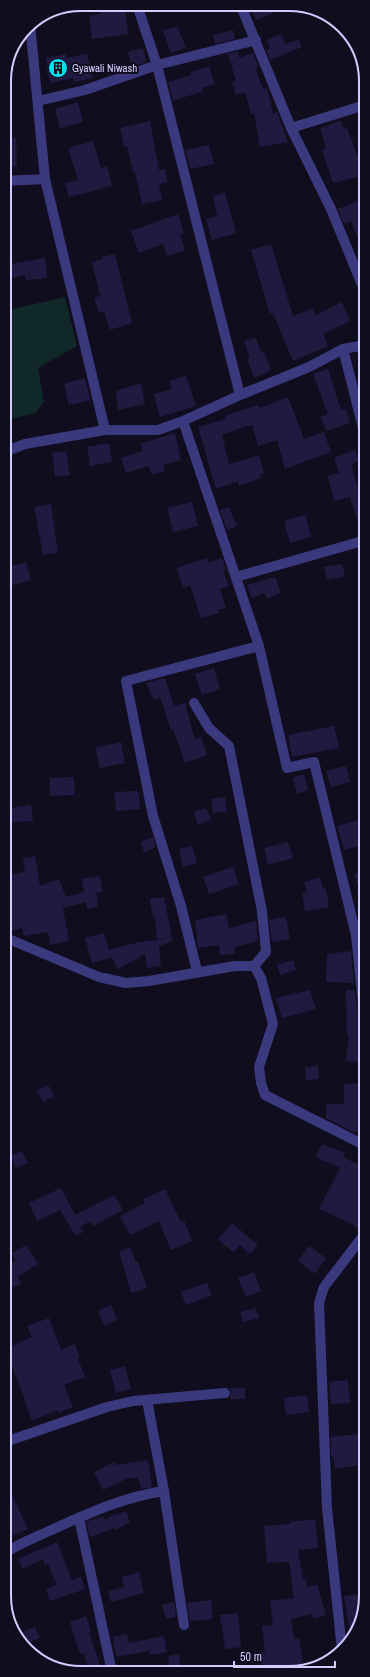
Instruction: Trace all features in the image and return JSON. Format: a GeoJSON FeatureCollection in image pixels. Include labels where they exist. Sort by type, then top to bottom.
{"type":"FeatureCollection","features":[{"type":"Feature","properties":{"kind":"street"},"geometry":{"type":"LineString","coordinates":[[139,11],[157,66],[240,395]]}},
{"type":"Feature","properties":{"kind":"street"},"geometry":{"type":"LineString","coordinates":[[243,11],[291,128],[331,209],[359,277]]}},
{"type":"Feature","properties":{"kind":"street"},"geometry":{"type":"LineString","coordinates":[[31,32],[45,179],[105,430]]}},
{"type":"Feature","properties":{"kind":"street"},"geometry":{"type":"LineString","coordinates":[[38,101],[85,90],[157,66],[256,40]]}},
{"type":"Feature","properties":{"kind":"street"},"geometry":{"type":"LineString","coordinates":[[291,128],[359,107]]}},
{"type":"Feature","properties":{"kind":"street"},"geometry":{"type":"LineString","coordinates":[[11,181],[45,179]]}},
{"type":"Feature","properties":{"kind":"street"},"geometry":{"type":"LineString","coordinates":[[11,449],[25,444],[105,430],[158,430],[183,421],[240,395],[309,367],[343,349],[359,346]]}},
{"type":"Feature","properties":{"kind":"street"},"geometry":{"type":"LineString","coordinates":[[343,349],[359,410]]}},
{"type":"Feature","properties":{"kind":"street"},"geometry":{"type":"LineString","coordinates":[[183,421],[259,646],[287,768],[314,762],[359,927]]}},
{"type":"Feature","properties":{"kind":"street"},"geometry":{"type":"LineString","coordinates":[[236,576],[359,542]]}},
{"type":"Feature","properties":{"kind":"street"},"geometry":{"type":"LineString","coordinates":[[197,971],[181,906],[153,816],[126,681],[259,646]]}},
{"type":"Feature","properties":{"kind":"street"},"geometry":{"type":"LineString","coordinates":[[11,940],[99,977],[126,983],[149,981],[197,971],[234,966],[254,966],[266,952],[262,911],[229,746],[209,728],[194,703]]}},
{"type":"Feature","properties":{"kind":"street"},"geometry":{"type":"LineString","coordinates":[[254,966],[261,978],[273,1024],[259,1067],[261,1083],[265,1095],[359,1142]]}},
{"type":"Feature","properties":{"kind":"street"},"geometry":{"type":"LineString","coordinates":[[341,1643],[327,1508],[319,1303],[324,1286],[359,1241]]}},
{"type":"Feature","properties":{"kind":"street"},"geometry":{"type":"LineString","coordinates":[[11,1440],[107,1407],[133,1401],[226,1393]]}},
{"type":"Feature","properties":{"kind":"street"},"geometry":{"type":"LineString","coordinates":[[147,1400],[164,1490],[184,1625]]}},
{"type":"Feature","properties":{"kind":"street"},"geometry":{"type":"LineString","coordinates":[[11,1550],[79,1518],[139,1494],[164,1490]]}},
{"type":"Feature","properties":{"kind":"street"},"geometry":{"type":"LineString","coordinates":[[79,1518],[111,1666]]}},
{"type":"Feature","properties":{"kind":"green space"},"geometry":{"type":"Polygon","coordinates":[[[65,297],[77,346],[38,368],[44,402],[35,413],[11,419],[11,309],[65,297]]]}},
{"type":"Feature","properties":{"kind":"building"},"geometry":{"type":"Polygon","coordinates":[[[100,11],[125,11],[128,34],[92,39],[89,16],[101,14],[100,11]]]}},
{"type":"Feature","properties":{"kind":"building"},"geometry":{"type":"Polygon","coordinates":[[[252,11],[271,11],[272,14],[256,20],[252,11]]]}},
{"type":"Feature","properties":{"kind":"building"},"geometry":{"type":"Polygon","coordinates":[[[177,26],[186,48],[171,53],[163,31],[177,26]]]}},
{"type":"Feature","properties":{"kind":"building"},"geometry":{"type":"Polygon","coordinates":[[[233,30],[235,39],[215,44],[213,35],[233,30]]]}},
{"type":"Feature","properties":{"kind":"building"},"geometry":{"type":"Polygon","coordinates":[[[281,34],[285,44],[299,40],[302,47],[270,60],[266,50],[270,48],[267,40],[281,34]]]}},
{"type":"Feature","properties":{"kind":"building"},"geometry":{"type":"Polygon","coordinates":[[[143,48],[146,62],[132,67],[128,52],[143,48]]]}},
{"type":"Feature","properties":{"kind":"building"},"geometry":{"type":"Polygon","coordinates":[[[238,51],[239,58],[253,53],[258,65],[256,70],[263,89],[267,88],[273,114],[277,112],[288,142],[260,147],[254,113],[251,114],[245,92],[236,95],[232,82],[236,81],[228,54],[238,51]]]}},
{"type":"Feature","properties":{"kind":"building"},"geometry":{"type":"Polygon","coordinates":[[[66,54],[66,58],[87,54],[93,78],[74,82],[73,78],[50,83],[46,58],[66,54]]]}},
{"type":"Feature","properties":{"kind":"building"},"geometry":{"type":"Polygon","coordinates":[[[209,66],[215,84],[202,88],[203,91],[173,101],[168,82],[191,75],[191,72],[209,66]]]}},
{"type":"Feature","properties":{"kind":"building"},"geometry":{"type":"Polygon","coordinates":[[[78,102],[83,122],[60,128],[55,109],[78,102]]]}},
{"type":"Feature","properties":{"kind":"building"},"geometry":{"type":"Polygon","coordinates":[[[150,121],[159,170],[165,169],[168,182],[159,184],[162,200],[142,204],[135,172],[133,172],[127,146],[124,146],[120,128],[150,121]]]}},
{"type":"Feature","properties":{"kind":"building"},"geometry":{"type":"Polygon","coordinates":[[[341,121],[344,129],[347,128],[359,160],[359,176],[333,183],[322,150],[326,148],[320,128],[341,121]]]}},
{"type":"Feature","properties":{"kind":"building"},"geometry":{"type":"Polygon","coordinates":[[[11,138],[16,138],[17,167],[11,167],[11,138]]]}},
{"type":"Feature","properties":{"kind":"building"},"geometry":{"type":"Polygon","coordinates":[[[93,141],[101,168],[107,166],[112,186],[69,197],[65,183],[78,180],[68,148],[93,141]]]}},
{"type":"Feature","properties":{"kind":"building"},"geometry":{"type":"Polygon","coordinates":[[[209,145],[214,164],[190,169],[185,150],[209,145]]]}},
{"type":"Feature","properties":{"kind":"building"},"geometry":{"type":"Polygon","coordinates":[[[225,193],[236,233],[212,240],[206,219],[217,216],[213,196],[225,193]]]}},
{"type":"Feature","properties":{"kind":"building"},"geometry":{"type":"Polygon","coordinates":[[[359,200],[359,242],[351,221],[344,224],[338,209],[359,200]]]}},
{"type":"Feature","properties":{"kind":"building"},"geometry":{"type":"Polygon","coordinates":[[[178,214],[184,233],[180,234],[185,250],[167,256],[163,244],[139,253],[131,231],[178,214]]]}},
{"type":"Feature","properties":{"kind":"building"},"geometry":{"type":"Polygon","coordinates":[[[271,244],[293,316],[313,308],[316,315],[342,302],[350,321],[323,334],[328,346],[293,361],[273,313],[270,314],[251,250],[271,244]]]}},
{"type":"Feature","properties":{"kind":"building"},"geometry":{"type":"Polygon","coordinates":[[[115,254],[132,323],[110,330],[104,312],[99,313],[94,298],[100,296],[92,262],[103,259],[102,257],[115,254]]]}},
{"type":"Feature","properties":{"kind":"building"},"geometry":{"type":"Polygon","coordinates":[[[45,258],[47,278],[26,280],[25,275],[11,278],[11,264],[45,258]]]}},
{"type":"Feature","properties":{"kind":"building"},"geometry":{"type":"Polygon","coordinates":[[[256,338],[261,353],[264,352],[271,370],[254,378],[247,359],[250,358],[244,341],[256,338]]]}},
{"type":"Feature","properties":{"kind":"building"},"geometry":{"type":"Polygon","coordinates":[[[328,369],[341,410],[346,409],[350,423],[326,431],[321,417],[328,414],[313,374],[328,369]]]}},
{"type":"Feature","properties":{"kind":"building"},"geometry":{"type":"Polygon","coordinates":[[[186,376],[196,406],[160,417],[154,394],[172,389],[169,381],[186,376]]]}},
{"type":"Feature","properties":{"kind":"building"},"geometry":{"type":"Polygon","coordinates":[[[85,378],[90,400],[69,405],[64,384],[85,378]]]}},
{"type":"Feature","properties":{"kind":"building"},"geometry":{"type":"Polygon","coordinates":[[[141,383],[145,404],[118,410],[116,391],[141,383]]]}},
{"type":"Feature","properties":{"kind":"building"},"geometry":{"type":"Polygon","coordinates":[[[288,397],[304,439],[324,432],[331,452],[285,469],[277,440],[258,446],[252,425],[244,427],[222,435],[229,464],[259,455],[264,473],[260,474],[261,478],[239,486],[238,481],[216,489],[198,427],[226,419],[225,416],[258,405],[260,408],[288,397]]]}},
{"type":"Feature","properties":{"kind":"building"},"geometry":{"type":"Polygon","coordinates":[[[175,433],[181,460],[163,465],[165,471],[152,475],[148,466],[126,473],[121,458],[143,451],[140,444],[175,433]]]}},
{"type":"Feature","properties":{"kind":"building"},"geometry":{"type":"Polygon","coordinates":[[[109,443],[112,462],[90,466],[87,447],[109,443]]]}},
{"type":"Feature","properties":{"kind":"building"},"geometry":{"type":"Polygon","coordinates":[[[355,450],[359,461],[351,464],[359,491],[359,525],[350,497],[334,501],[328,476],[339,473],[334,458],[355,450]]]}},
{"type":"Feature","properties":{"kind":"building"},"geometry":{"type":"Polygon","coordinates":[[[66,451],[70,475],[55,477],[52,453],[66,451]]]}},
{"type":"Feature","properties":{"kind":"building"},"geometry":{"type":"Polygon","coordinates":[[[192,502],[198,526],[173,532],[167,508],[192,502]]]}},
{"type":"Feature","properties":{"kind":"building"},"geometry":{"type":"Polygon","coordinates":[[[51,504],[58,553],[43,555],[34,507],[51,504]]]}},
{"type":"Feature","properties":{"kind":"building"},"geometry":{"type":"Polygon","coordinates":[[[229,507],[237,526],[227,530],[220,510],[229,507]]]}},
{"type":"Feature","properties":{"kind":"building"},"geometry":{"type":"Polygon","coordinates":[[[305,515],[311,537],[290,543],[284,521],[305,515]]]}},
{"type":"Feature","properties":{"kind":"building"},"geometry":{"type":"Polygon","coordinates":[[[207,558],[209,563],[222,558],[226,569],[223,571],[229,586],[220,589],[226,608],[218,610],[219,613],[201,618],[190,585],[183,588],[177,568],[207,558]]]}},
{"type":"Feature","properties":{"kind":"building"},"geometry":{"type":"Polygon","coordinates":[[[26,562],[31,580],[11,586],[11,566],[26,562]]]}},
{"type":"Feature","properties":{"kind":"building"},"geometry":{"type":"Polygon","coordinates":[[[342,564],[345,576],[327,580],[324,567],[342,564]]]}},
{"type":"Feature","properties":{"kind":"building"},"geometry":{"type":"Polygon","coordinates":[[[275,577],[281,593],[267,599],[265,593],[252,598],[247,585],[275,577]]]}},
{"type":"Feature","properties":{"kind":"building"},"geometry":{"type":"Polygon","coordinates":[[[214,668],[220,689],[202,695],[195,674],[214,668]]]}},
{"type":"Feature","properties":{"kind":"building"},"geometry":{"type":"Polygon","coordinates":[[[165,678],[174,706],[185,703],[195,740],[201,737],[207,755],[185,763],[173,729],[171,730],[160,697],[154,700],[146,683],[165,678]]]}},
{"type":"Feature","properties":{"kind":"building"},"geometry":{"type":"Polygon","coordinates":[[[334,726],[339,748],[292,757],[288,735],[334,726]]]}},
{"type":"Feature","properties":{"kind":"building"},"geometry":{"type":"Polygon","coordinates":[[[121,742],[125,763],[100,768],[95,748],[121,742]]]}},
{"type":"Feature","properties":{"kind":"building"},"geometry":{"type":"Polygon","coordinates":[[[346,766],[350,782],[331,787],[326,771],[346,766]]]}},
{"type":"Feature","properties":{"kind":"building"},"geometry":{"type":"Polygon","coordinates":[[[304,774],[308,790],[297,794],[293,778],[304,774]]]}},
{"type":"Feature","properties":{"kind":"building"},"geometry":{"type":"Polygon","coordinates":[[[74,777],[75,795],[50,796],[50,778],[74,777]]]}},
{"type":"Feature","properties":{"kind":"building"},"geometry":{"type":"Polygon","coordinates":[[[138,791],[140,809],[116,811],[114,792],[138,791]]]}},
{"type":"Feature","properties":{"kind":"building"},"geometry":{"type":"Polygon","coordinates":[[[225,797],[227,811],[213,813],[211,799],[225,797]]]}},
{"type":"Feature","properties":{"kind":"building"},"geometry":{"type":"Polygon","coordinates":[[[31,805],[33,821],[12,822],[11,808],[31,805]]]}},
{"type":"Feature","properties":{"kind":"building"},"geometry":{"type":"Polygon","coordinates":[[[206,808],[211,819],[198,825],[194,812],[206,808]]]}},
{"type":"Feature","properties":{"kind":"building"},"geometry":{"type":"Polygon","coordinates":[[[359,820],[359,846],[344,850],[337,826],[359,820]]]}},
{"type":"Feature","properties":{"kind":"building"},"geometry":{"type":"Polygon","coordinates":[[[153,837],[156,847],[144,853],[141,842],[153,837]]]}},
{"type":"Feature","properties":{"kind":"building"},"geometry":{"type":"Polygon","coordinates":[[[288,842],[293,858],[268,865],[264,848],[288,842]]]}},
{"type":"Feature","properties":{"kind":"building"},"geometry":{"type":"Polygon","coordinates":[[[192,846],[197,863],[183,867],[179,849],[192,846]]]}},
{"type":"Feature","properties":{"kind":"building"},"geometry":{"type":"Polygon","coordinates":[[[35,856],[40,886],[59,879],[66,897],[84,892],[82,879],[100,876],[102,892],[96,893],[98,907],[87,909],[86,902],[63,908],[69,941],[50,945],[48,932],[24,936],[22,928],[11,931],[11,875],[25,872],[23,858],[35,856]]]}},
{"type":"Feature","properties":{"kind":"building"},"geometry":{"type":"Polygon","coordinates":[[[233,867],[239,884],[209,894],[203,877],[233,867]]]}},
{"type":"Feature","properties":{"kind":"building"},"geometry":{"type":"Polygon","coordinates":[[[359,873],[359,889],[354,874],[359,873]]]}},
{"type":"Feature","properties":{"kind":"building"},"geometry":{"type":"Polygon","coordinates":[[[320,877],[323,889],[326,889],[329,907],[305,911],[302,893],[307,892],[304,882],[320,877]]]}},
{"type":"Feature","properties":{"kind":"building"},"geometry":{"type":"Polygon","coordinates":[[[164,897],[172,938],[157,939],[155,917],[153,918],[150,899],[164,897]]]}},
{"type":"Feature","properties":{"kind":"building"},"geometry":{"type":"Polygon","coordinates":[[[226,914],[229,928],[256,921],[258,941],[234,947],[235,954],[220,955],[219,945],[198,948],[195,920],[226,914]]]}},
{"type":"Feature","properties":{"kind":"building"},"geometry":{"type":"Polygon","coordinates":[[[286,917],[290,939],[272,942],[269,920],[286,917]]]}},
{"type":"Feature","properties":{"kind":"building"},"geometry":{"type":"Polygon","coordinates":[[[104,933],[109,950],[139,942],[173,938],[173,940],[159,947],[161,966],[147,968],[145,954],[118,969],[111,956],[111,958],[92,963],[85,938],[104,933]]]}},
{"type":"Feature","properties":{"kind":"building"},"geometry":{"type":"Polygon","coordinates":[[[351,951],[354,983],[326,982],[327,954],[351,951]]]}},
{"type":"Feature","properties":{"kind":"building"},"geometry":{"type":"Polygon","coordinates":[[[293,960],[296,970],[280,975],[277,965],[293,960]]]}},
{"type":"Feature","properties":{"kind":"building"},"geometry":{"type":"Polygon","coordinates":[[[310,990],[316,1009],[282,1018],[276,998],[310,990]]]}},
{"type":"Feature","properties":{"kind":"building"},"geometry":{"type":"Polygon","coordinates":[[[346,990],[355,990],[359,1028],[359,1062],[346,1061],[349,1035],[347,1035],[346,990]]]}},
{"type":"Feature","properties":{"kind":"building"},"geometry":{"type":"Polygon","coordinates":[[[318,1066],[319,1079],[306,1080],[305,1067],[318,1066]]]}},
{"type":"Feature","properties":{"kind":"building"},"geometry":{"type":"Polygon","coordinates":[[[359,1083],[359,1132],[353,1132],[326,1118],[326,1104],[344,1104],[344,1084],[359,1083]]]}},
{"type":"Feature","properties":{"kind":"building"},"geometry":{"type":"Polygon","coordinates":[[[48,1085],[54,1096],[43,1102],[37,1091],[48,1085]]]}},
{"type":"Feature","properties":{"kind":"building"},"geometry":{"type":"Polygon","coordinates":[[[322,1144],[345,1153],[343,1157],[359,1165],[359,1230],[354,1225],[319,1209],[340,1168],[315,1157],[322,1144]]]}},
{"type":"Feature","properties":{"kind":"building"},"geometry":{"type":"Polygon","coordinates":[[[22,1151],[28,1163],[16,1168],[11,1156],[22,1151]]]}},
{"type":"Feature","properties":{"kind":"building"},"geometry":{"type":"Polygon","coordinates":[[[61,1188],[75,1215],[114,1195],[123,1210],[93,1226],[90,1221],[80,1227],[83,1232],[76,1236],[60,1210],[37,1221],[29,1203],[61,1188]]]}},
{"type":"Feature","properties":{"kind":"building"},"geometry":{"type":"Polygon","coordinates":[[[165,1189],[181,1222],[184,1220],[192,1241],[171,1250],[159,1221],[130,1235],[120,1216],[145,1203],[143,1199],[165,1189]]]}},
{"type":"Feature","properties":{"kind":"building"},"geometry":{"type":"Polygon","coordinates":[[[232,1223],[258,1245],[250,1254],[240,1245],[233,1252],[218,1239],[232,1223]]]}},
{"type":"Feature","properties":{"kind":"building"},"geometry":{"type":"Polygon","coordinates":[[[26,1245],[38,1264],[18,1276],[21,1284],[11,1288],[11,1263],[16,1261],[12,1253],[26,1245]]]}},
{"type":"Feature","properties":{"kind":"building"},"geometry":{"type":"Polygon","coordinates":[[[309,1246],[326,1258],[315,1274],[298,1261],[309,1246]]]}},
{"type":"Feature","properties":{"kind":"building"},"geometry":{"type":"Polygon","coordinates":[[[130,1247],[136,1262],[138,1261],[147,1288],[131,1293],[119,1252],[130,1247]]]}},
{"type":"Feature","properties":{"kind":"building"},"geometry":{"type":"Polygon","coordinates":[[[254,1272],[261,1291],[246,1297],[238,1278],[254,1272]]]}},
{"type":"Feature","properties":{"kind":"building"},"geometry":{"type":"Polygon","coordinates":[[[207,1283],[212,1295],[186,1305],[181,1292],[207,1283]]]}},
{"type":"Feature","properties":{"kind":"building"},"geometry":{"type":"Polygon","coordinates":[[[111,1305],[117,1320],[104,1326],[98,1311],[111,1305]]]}},
{"type":"Feature","properties":{"kind":"building"},"geometry":{"type":"Polygon","coordinates":[[[256,1308],[259,1318],[243,1322],[240,1312],[256,1308]]]}},
{"type":"Feature","properties":{"kind":"building"},"geometry":{"type":"Polygon","coordinates":[[[49,1318],[61,1350],[75,1344],[80,1358],[78,1359],[85,1377],[64,1385],[73,1407],[58,1413],[58,1410],[32,1421],[11,1364],[11,1346],[32,1337],[27,1326],[49,1318]]]}},
{"type":"Feature","properties":{"kind":"building"},"geometry":{"type":"Polygon","coordinates":[[[125,1366],[131,1389],[116,1393],[110,1370],[125,1366]]]}},
{"type":"Feature","properties":{"kind":"building"},"geometry":{"type":"Polygon","coordinates":[[[348,1380],[350,1403],[331,1404],[329,1382],[348,1380]]]}},
{"type":"Feature","properties":{"kind":"building"},"geometry":{"type":"Polygon","coordinates":[[[230,1388],[245,1388],[245,1399],[230,1399],[230,1388]]]}},
{"type":"Feature","properties":{"kind":"building"},"geometry":{"type":"Polygon","coordinates":[[[307,1395],[309,1412],[286,1415],[284,1398],[307,1395]]]}},
{"type":"Feature","properties":{"kind":"building"},"geometry":{"type":"Polygon","coordinates":[[[359,1434],[359,1465],[335,1469],[333,1456],[331,1456],[331,1437],[359,1434]]]}},
{"type":"Feature","properties":{"kind":"building"},"geometry":{"type":"Polygon","coordinates":[[[148,1460],[152,1487],[141,1489],[138,1477],[126,1479],[103,1490],[94,1472],[114,1462],[116,1465],[148,1460]]]}},
{"type":"Feature","properties":{"kind":"building"},"geometry":{"type":"Polygon","coordinates":[[[11,1493],[28,1529],[11,1537],[11,1493]]]}},
{"type":"Feature","properties":{"kind":"building"},"geometry":{"type":"Polygon","coordinates":[[[126,1511],[130,1522],[115,1530],[114,1528],[90,1537],[86,1522],[103,1516],[105,1520],[115,1514],[116,1515],[126,1511]]]}},
{"type":"Feature","properties":{"kind":"building"},"geometry":{"type":"Polygon","coordinates":[[[315,1519],[318,1548],[298,1550],[303,1579],[306,1579],[307,1588],[317,1584],[326,1615],[313,1619],[312,1614],[291,1619],[294,1639],[299,1638],[303,1664],[262,1666],[260,1653],[265,1652],[262,1626],[273,1625],[270,1601],[294,1598],[289,1562],[267,1563],[264,1526],[290,1524],[290,1522],[315,1519]]]}},
{"type":"Feature","properties":{"kind":"building"},"geometry":{"type":"Polygon","coordinates":[[[57,1542],[72,1580],[81,1577],[85,1589],[50,1601],[46,1589],[57,1585],[48,1564],[45,1565],[43,1559],[23,1569],[18,1559],[57,1542]]]}},
{"type":"Feature","properties":{"kind":"building"},"geometry":{"type":"Polygon","coordinates":[[[139,1572],[144,1593],[111,1602],[108,1591],[124,1587],[122,1577],[139,1572]]]}},
{"type":"Feature","properties":{"kind":"building"},"geometry":{"type":"Polygon","coordinates":[[[359,1594],[358,1610],[350,1630],[344,1596],[359,1594]]]}},
{"type":"Feature","properties":{"kind":"building"},"geometry":{"type":"Polygon","coordinates":[[[211,1600],[213,1619],[190,1621],[187,1603],[211,1600]]]}},
{"type":"Feature","properties":{"kind":"building"},"geometry":{"type":"Polygon","coordinates":[[[174,1602],[176,1617],[166,1619],[162,1605],[174,1602]]]}},
{"type":"Feature","properties":{"kind":"building"},"geometry":{"type":"Polygon","coordinates":[[[238,1613],[241,1647],[225,1649],[220,1615],[238,1613]]]}},
{"type":"Feature","properties":{"kind":"building"},"geometry":{"type":"Polygon","coordinates":[[[86,1616],[91,1631],[89,1632],[100,1666],[87,1666],[84,1653],[80,1654],[70,1622],[86,1616]]]}},
{"type":"Feature","properties":{"kind":"building"},"geometry":{"type":"Polygon","coordinates":[[[35,1627],[40,1638],[28,1642],[21,1632],[35,1627]]]}},
{"type":"Feature","properties":{"kind":"building"},"geometry":{"type":"Polygon","coordinates":[[[127,1634],[129,1643],[164,1636],[167,1652],[150,1655],[149,1651],[116,1657],[113,1637],[127,1634]]]}},
{"type":"Feature","properties":{"kind":"building"},"geometry":{"type":"Polygon","coordinates":[[[179,1654],[180,1666],[169,1666],[168,1656],[179,1654]]]}},
{"type":"Feature","properties":{"kind":"place","name":"Gyawali Niwash"},"geometry":{"type":"Point","coordinates":[58,68]}}]}
